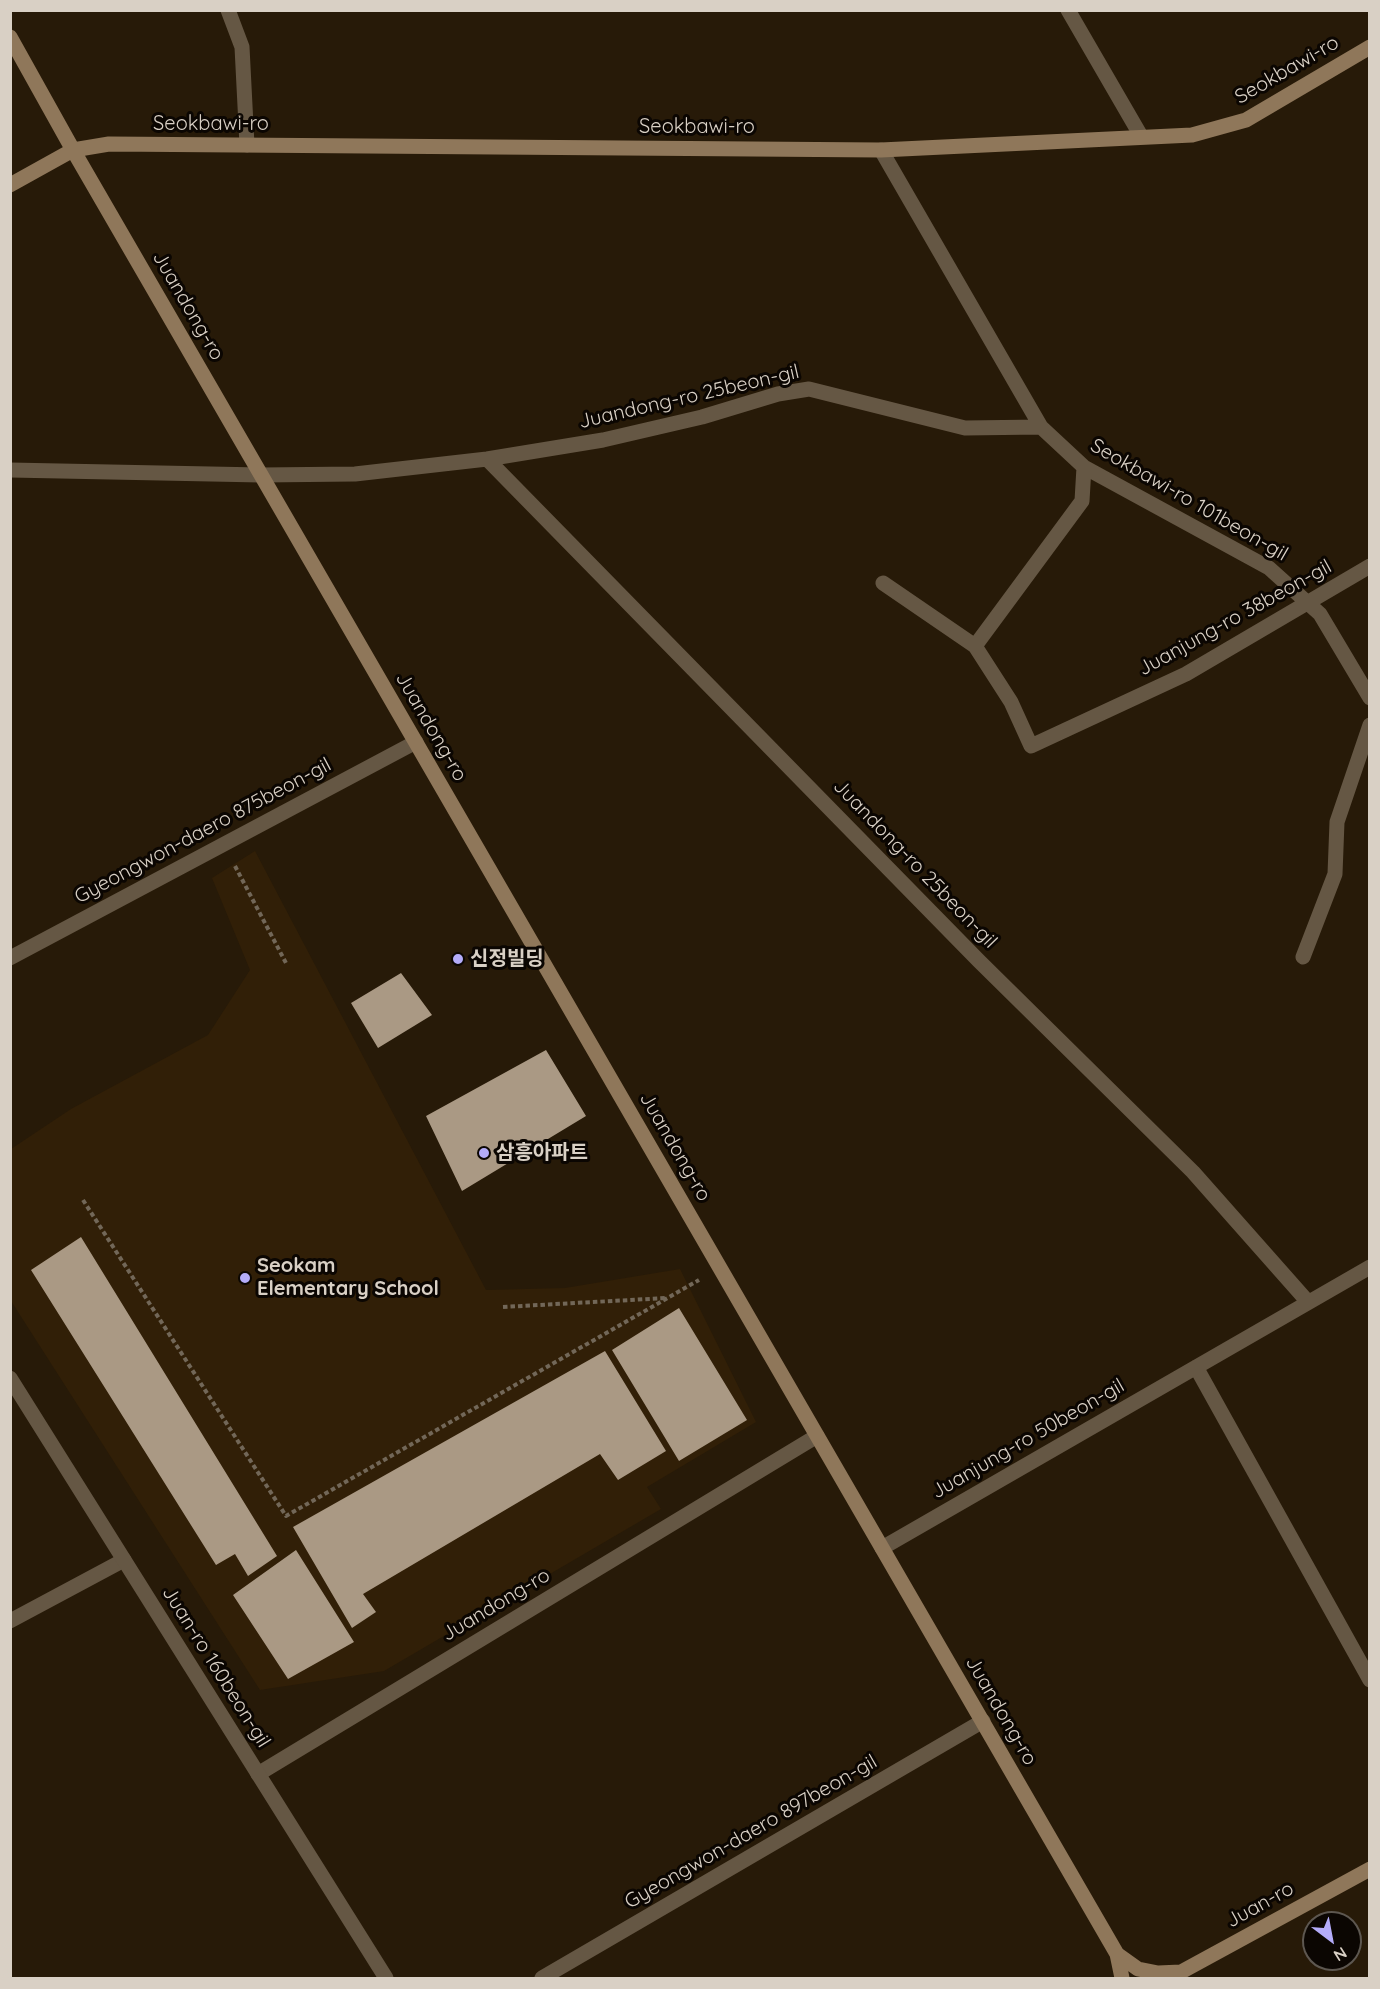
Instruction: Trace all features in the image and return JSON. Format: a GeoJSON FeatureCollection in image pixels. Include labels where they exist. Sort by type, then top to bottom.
{"type":"FeatureCollection","features":[{"type":"Feature","properties":{"kind":"street"},"geometry":{"type":"LineString","coordinates":[[228,10],[242,47],[247,145]]}},
{"type":"Feature","properties":{"kind":"street"},"geometry":{"type":"LineString","coordinates":[[1068,10],[1141,136]]}},
{"type":"Feature","properties":{"kind":"street","name":"Juandong-ro"},"geometry":{"type":"LineString","coordinates":[[10,37],[73,150],[1118,1954],[1122,1978]]}},
{"type":"Feature","properties":{"kind":"street","name":"Seokbawi-ro"},"geometry":{"type":"LineString","coordinates":[[10,185],[73,150],[109,144],[881,150],[1192,135],[1246,120],[1370,47]]}},
{"type":"Feature","properties":{"kind":"street","name":"Seokbawi-ro 101beon-gil"},"geometry":{"type":"LineString","coordinates":[[881,150],[1041,427],[1084,467],[1269,568],[1320,614],[1370,698]]}},
{"type":"Feature","properties":{"kind":"street","name":"Juandong-ro 25beon-gil"},"geometry":{"type":"LineString","coordinates":[[10,470],[261,475],[355,474],[487,459],[603,440],[702,417],[778,394],[809,389],[965,428],[1041,427]]}},
{"type":"Feature","properties":{"kind":"street","name":"Juandong-ro 25beon-gil"},"geometry":{"type":"LineString","coordinates":[[487,459],[979,961],[1193,1172],[1308,1302]]}},
{"type":"Feature","properties":{"kind":"street"},"geometry":{"type":"LineString","coordinates":[[975,646],[1082,501],[1084,467]]}},
{"type":"Feature","properties":{"kind":"street","name":"Juanjung-ro 38beon-gil"},"geometry":{"type":"LineString","coordinates":[[883,583],[975,646],[1011,702],[1031,746],[1186,674],[1370,566]]}},
{"type":"Feature","properties":{"kind":"street"},"geometry":{"type":"LineString","coordinates":[[1303,957],[1335,874],[1337,822],[1370,725]]}},
{"type":"Feature","properties":{"kind":"street","name":"Gyeongwon-daero 875beon-gil"},"geometry":{"type":"LineString","coordinates":[[10,957],[416,742]]}},
{"type":"Feature","properties":{"kind":"street","name":"Juanjung-ro 50beon-gil"},"geometry":{"type":"LineString","coordinates":[[882,1548],[1370,1267]]}},
{"type":"Feature","properties":{"kind":"street"},"geometry":{"type":"LineString","coordinates":[[1196,1367],[1370,1680]]}},
{"type":"Feature","properties":{"kind":"street","name":"Juan-ro 160beon-gil"},"geometry":{"type":"LineString","coordinates":[[10,1378],[386,1978]]}},
{"type":"Feature","properties":{"kind":"street","name":"Juandong-ro"},"geometry":{"type":"LineString","coordinates":[[258,1774],[818,1436]]}},
{"type":"Feature","properties":{"kind":"street"},"geometry":{"type":"LineString","coordinates":[[10,1621],[124,1560]]}},
{"type":"Feature","properties":{"kind":"street","name":"Gyeongwon-daero 897beon-gil"},"geometry":{"type":"LineString","coordinates":[[542,1978],[982,1721]]}},
{"type":"Feature","properties":{"kind":"street","name":"Juan-ro"},"geometry":{"type":"LineString","coordinates":[[1176,1975],[1370,1869]]}},
{"type":"Feature","properties":{"kind":"street"},"geometry":{"type":"LineString","coordinates":[[1118,1954],[1138,1969],[1176,1975]]}},
{"type":"Feature","properties":{"kind":"path"},"geometry":{"type":"LineString","coordinates":[[224,844],[287,965]]}},
{"type":"Feature","properties":{"kind":"path"},"geometry":{"type":"LineString","coordinates":[[83,1200],[286,1516],[720,1268]]}},
{"type":"Feature","properties":{"kind":"path"},"geometry":{"type":"LineString","coordinates":[[503,1307],[666,1298]]}},
{"type":"Feature","properties":{"kind":"shaded area","name":"Seokam Elementary School"},"geometry":{"type":"Polygon","coordinates":[[[255,851],[486,1290],[565,1288],[680,1269],[756,1422],[647,1487],[661,1509],[384,1671],[260,1690],[11,1301],[11,1149],[71,1109],[208,1035],[250,970],[212,878],[255,851]]]}},
{"type":"Feature","properties":{"kind":"building"},"geometry":{"type":"Polygon","coordinates":[[[401,973],[432,1015],[378,1048],[351,1003],[401,973]]]}},
{"type":"Feature","properties":{"kind":"building","name":"삼흥아파트"},"geometry":{"type":"Polygon","coordinates":[[[546,1050],[586,1116],[462,1191],[426,1116],[546,1050]]]}},
{"type":"Feature","properties":{"kind":"building"},"geometry":{"type":"Polygon","coordinates":[[[81,1237],[277,1556],[248,1576],[235,1554],[216,1565],[31,1270],[81,1237]]]}},
{"type":"Feature","properties":{"kind":"building"},"geometry":{"type":"Polygon","coordinates":[[[679,1308],[747,1420],[679,1461],[612,1350],[679,1308]]]}},
{"type":"Feature","properties":{"kind":"building"},"geometry":{"type":"Polygon","coordinates":[[[605,1351],[666,1451],[618,1480],[600,1454],[363,1594],[376,1612],[352,1628],[293,1527],[605,1351]]]}},
{"type":"Feature","properties":{"kind":"building"},"geometry":{"type":"Polygon","coordinates":[[[296,1550],[354,1642],[288,1679],[233,1595],[296,1550]]]}},
{"type":"Feature","properties":{"kind":"place","name":"신정빌딩"},"geometry":{"type":"Point","coordinates":[458,959]}},
{"type":"Feature","properties":{"kind":"place","name":"삼흥아파트"},"geometry":{"type":"Point","coordinates":[484,1153]}},
{"type":"Feature","properties":{"kind":"place","name":"Seokam Elementary School"},"geometry":{"type":"Point","coordinates":[245,1278]}}]}
